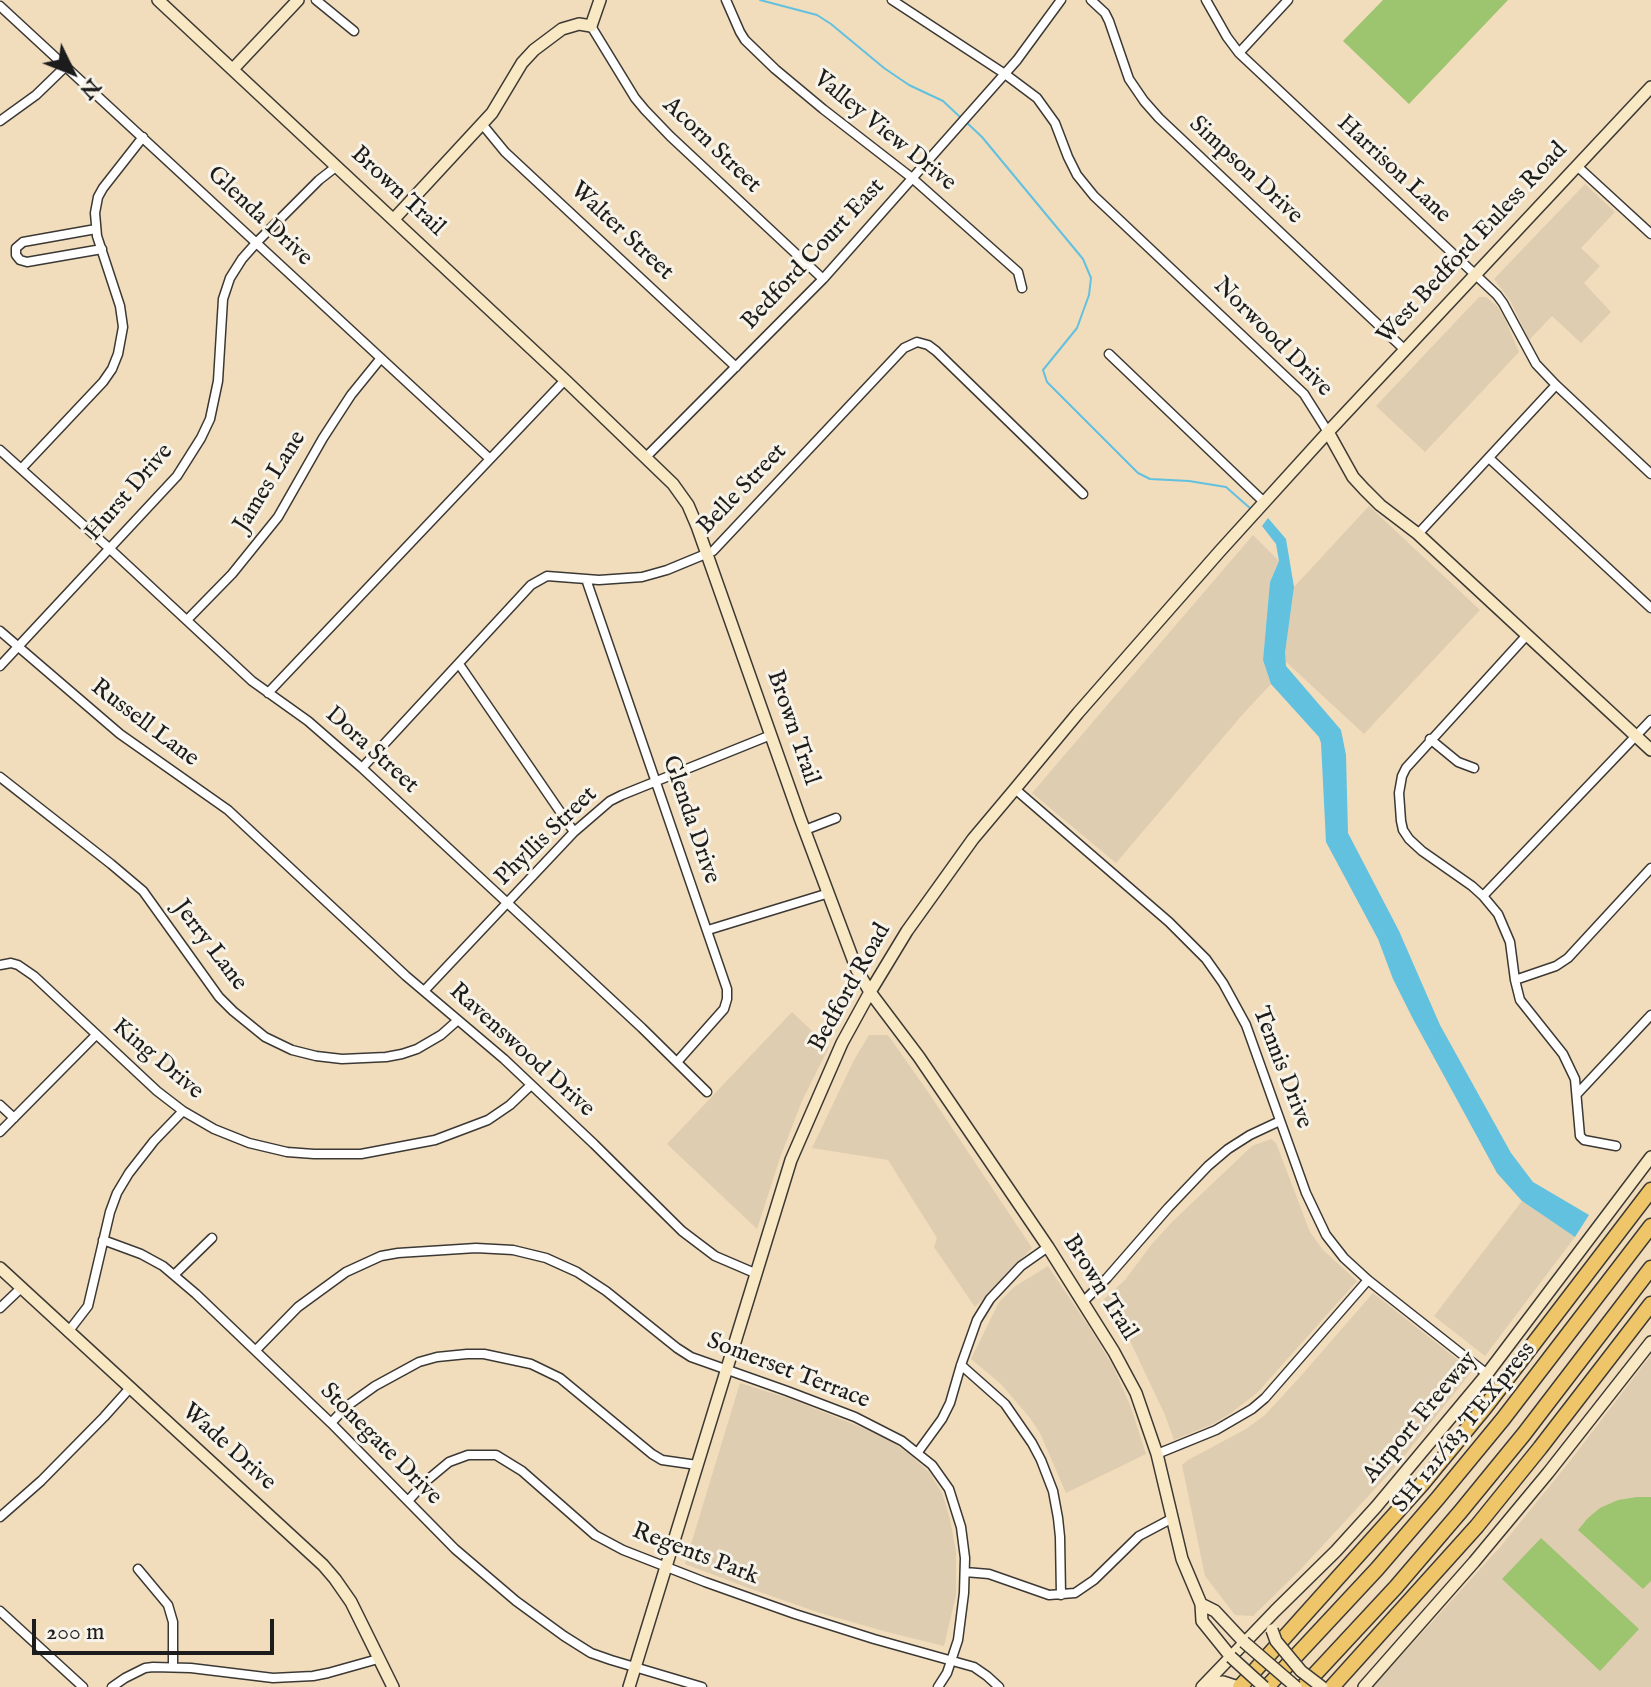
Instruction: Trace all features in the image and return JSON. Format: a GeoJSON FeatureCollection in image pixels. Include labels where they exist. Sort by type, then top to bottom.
{"type":"FeatureCollection","features":[{"type":"Feature","properties":{"kind":"highway","name":"Airport Freeway"},"geometry":{"type":"LineString","coordinates":[[1239,1687],[1422,1484],[1486,1406],[1651,1190]]}},
{"type":"Feature","properties":{"kind":"highway","name":"SH 121/183 TEXpress"},"geometry":{"type":"LineString","coordinates":[[1266,1687],[1377,1569],[1438,1498],[1651,1226]]}},
{"type":"Feature","properties":{"kind":"highway","name":"SH 121/183 TEXpress"},"geometry":{"type":"LineString","coordinates":[[1303,1687],[1396,1587],[1461,1511],[1651,1268]]}},
{"type":"Feature","properties":{"kind":"highway"},"geometry":{"type":"LineString","coordinates":[[1332,1687],[1477,1526],[1651,1304]]}},
{"type":"Feature","properties":{"kind":"street","name":"Brown Trail"},"geometry":{"type":"LineString","coordinates":[[158,0],[646,457],[673,484],[688,505],[857,970],[1048,1247],[1114,1352],[1136,1393],[1157,1454],[1187,1574],[1201,1604],[1202,1621],[1231,1657],[1266,1687]]}},
{"type":"Feature","properties":{"kind":"street"},"geometry":{"type":"LineString","coordinates":[[316,0],[354,31]]}},
{"type":"Feature","properties":{"kind":"street"},"geometry":{"type":"LineString","coordinates":[[394,219],[492,113],[522,63],[534,50],[562,29],[579,24],[591,26],[600,0]]}},
{"type":"Feature","properties":{"kind":"street","name":"Valley View Drive"},"geometry":{"type":"LineString","coordinates":[[726,0],[745,40],[823,109],[912,178],[1018,272],[1022,288]]}},
{"type":"Feature","properties":{"kind":"street","name":"Norwood Drive"},"geometry":{"type":"LineString","coordinates":[[892,0],[1037,98],[1055,123],[1077,175],[1094,196],[1304,394],[1353,477],[1364,489],[1418,534],[1651,750]]}},
{"type":"Feature","properties":{"kind":"street","name":"Bedford Court East"},"geometry":{"type":"LineString","coordinates":[[646,457],[823,279],[1005,74],[1061,0]]}},
{"type":"Feature","properties":{"kind":"street","name":"Simpson Drive"},"geometry":{"type":"LineString","coordinates":[[1091,0],[1109,21],[1129,79],[1159,118],[1405,350]]}},
{"type":"Feature","properties":{"kind":"street","name":"Harrison Lane"},"geometry":{"type":"LineString","coordinates":[[1206,0],[1239,53],[1476,274],[1503,303],[1531,356],[1556,385],[1651,474]]}},
{"type":"Feature","properties":{"kind":"street"},"geometry":{"type":"LineString","coordinates":[[1239,53],[1288,0]]}},
{"type":"Feature","properties":{"kind":"street"},"geometry":{"type":"LineString","coordinates":[[233,69],[294,4]]}},
{"type":"Feature","properties":{"kind":"street","name":"Glenda Drive"},"geometry":{"type":"LineString","coordinates":[[0,6],[490,459]]}},
{"type":"Feature","properties":{"kind":"street","name":"Acorn Street"},"geometry":{"type":"LineString","coordinates":[[591,26],[645,110],[823,279]]}},
{"type":"Feature","properties":{"kind":"street"},"geometry":{"type":"LineString","coordinates":[[0,121],[36,95],[66,66]]}},
{"type":"Feature","properties":{"kind":"street","name":"West Bedford Euless Road"},"geometry":{"type":"LineString","coordinates":[[1328,432],[1651,87]]}},
{"type":"Feature","properties":{"kind":"street","name":"Walter Street"},"geometry":{"type":"LineString","coordinates":[[482,124],[505,152],[736,367]]}},
{"type":"Feature","properties":{"kind":"street"},"geometry":{"type":"LineString","coordinates":[[21,469],[103,382],[118,354],[123,327],[120,306],[96,229],[95,213],[98,197],[115,170],[143,137]]}},
{"type":"Feature","properties":{"kind":"street","name":"Hurst Drive"},"geometry":{"type":"LineString","coordinates":[[0,666],[171,484],[210,419],[215,401],[223,299],[230,278],[257,242],[337,166]]}},
{"type":"Feature","properties":{"kind":"street"},"geometry":{"type":"LineString","coordinates":[[1577,166],[1651,234]]}},
{"type":"Feature","properties":{"kind":"street"},"geometry":{"type":"LineString","coordinates":[[96,229],[23,242],[16,248],[16,255],[27,262],[102,249]]}},
{"type":"Feature","properties":{"kind":"street","name":"Belle Street"},"geometry":{"type":"LineString","coordinates":[[362,768],[531,585],[547,576],[619,580],[642,577],[707,554],[718,547],[904,348],[917,342],[936,351],[1083,494]]}},
{"type":"Feature","properties":{"kind":"street"},"geometry":{"type":"LineString","coordinates":[[1109,354],[1258,509]]}},
{"type":"Feature","properties":{"kind":"street","name":"James Lane"},"geometry":{"type":"LineString","coordinates":[[187,620],[232,574],[270,528],[351,395],[381,358]]}},
{"type":"Feature","properties":{"kind":"street"},"geometry":{"type":"LineString","coordinates":[[268,693],[565,380]]}},
{"type":"Feature","properties":{"kind":"street"},"geometry":{"type":"LineString","coordinates":[[1418,534],[1556,385]]}},
{"type":"Feature","properties":{"kind":"street","name":"Bedford Road"},"geometry":{"type":"LineString","coordinates":[[629,1687],[791,1160],[842,1043],[870,992],[919,912],[973,839],[1078,713],[1328,432]]}},
{"type":"Feature","properties":{"kind":"street","name":"Dora Street"},"geometry":{"type":"LineString","coordinates":[[0,450],[252,681],[308,721],[362,768],[707,1092]]}},
{"type":"Feature","properties":{"kind":"street"},"geometry":{"type":"LineString","coordinates":[[1489,458],[1651,608]]}},
{"type":"Feature","properties":{"kind":"street","name":"Glenda Drive"},"geometry":{"type":"LineString","coordinates":[[586,579],[727,989],[727,999],[719,1015],[677,1062]]}},
{"type":"Feature","properties":{"kind":"street","name":"Russell Lane"},"geometry":{"type":"LineString","coordinates":[[0,631],[120,734],[228,810],[268,845]]}},
{"type":"Feature","properties":{"kind":"street"},"geometry":{"type":"LineString","coordinates":[[1527,635],[1406,768],[1399,801],[1403,830],[1422,851],[1483,896],[1498,914],[1513,959],[1520,1000],[1563,1054],[1575,1079],[1580,1136],[1584,1140],[1616,1146]]}},
{"type":"Feature","properties":{"kind":"street"},"geometry":{"type":"LineString","coordinates":[[459,664],[574,832]]}},
{"type":"Feature","properties":{"kind":"street"},"geometry":{"type":"LineString","coordinates":[[1483,896],[1651,720]]}},
{"type":"Feature","properties":{"kind":"street","name":"Phyllis Street"},"geometry":{"type":"LineString","coordinates":[[424,991],[574,832],[610,801],[771,735]]}},
{"type":"Feature","properties":{"kind":"street"},"geometry":{"type":"LineString","coordinates":[[1430,739],[1458,762],[1474,768]]}},
{"type":"Feature","properties":{"kind":"street","name":"Jerry Lane"},"geometry":{"type":"LineString","coordinates":[[0,777],[143,891],[219,997],[265,1037],[292,1050],[316,1056],[342,1059],[386,1057],[417,1049],[441,1035],[458,1020]]}},
{"type":"Feature","properties":{"kind":"street","name":"Tennis Drive"},"geometry":{"type":"LineString","coordinates":[[1015,789],[1169,922],[1206,959],[1246,1025],[1306,1193],[1326,1235],[1344,1258],[1368,1280],[1487,1374]]}},
{"type":"Feature","properties":{"kind":"street"},"geometry":{"type":"LineString","coordinates":[[805,830],[836,818]]}},
{"type":"Feature","properties":{"kind":"street","name":"Ravenswood Drive"},"geometry":{"type":"LineString","coordinates":[[268,845],[424,991],[531,1085],[682,1231],[715,1256],[757,1274]]}},
{"type":"Feature","properties":{"kind":"street"},"geometry":{"type":"LineString","coordinates":[[1515,980],[1556,966],[1568,958],[1651,868]]}},
{"type":"Feature","properties":{"kind":"street"},"geometry":{"type":"LineString","coordinates":[[708,930],[829,893]]}},
{"type":"Feature","properties":{"kind":"street","name":"King Drive"},"geometry":{"type":"LineString","coordinates":[[0,965],[18,965],[34,976],[157,1091],[183,1111],[214,1129],[249,1143],[287,1152],[361,1154],[435,1140],[488,1120],[531,1085]]}},
{"type":"Feature","properties":{"kind":"street"},"geometry":{"type":"LineString","coordinates":[[1577,1094],[1651,1015]]}},
{"type":"Feature","properties":{"kind":"street"},"geometry":{"type":"LineString","coordinates":[[0,1132],[96,1035]]}},
{"type":"Feature","properties":{"kind":"street"},"geometry":{"type":"LineString","coordinates":[[0,1105],[14,1118]]}},
{"type":"Feature","properties":{"kind":"street"},"geometry":{"type":"LineString","coordinates":[[68,1332],[88,1306],[117,1193],[154,1141],[183,1111]]}},
{"type":"Feature","properties":{"kind":"street"},"geometry":{"type":"LineString","coordinates":[[1083,1302],[1208,1166],[1250,1135],[1280,1121]]}},
{"type":"Feature","properties":{"kind":"street","name":"Airport Freeway"},"geometry":{"type":"LineString","coordinates":[[1204,1686],[1376,1507],[1487,1374],[1651,1157]]}},
{"type":"Feature","properties":{"kind":"street"},"geometry":{"type":"LineString","coordinates":[[174,1275],[212,1238]]}},
{"type":"Feature","properties":{"kind":"street","name":"Stonegate Drive"},"geometry":{"type":"LineString","coordinates":[[103,1240],[141,1254],[174,1275],[331,1423],[455,1549],[564,1636],[591,1653],[702,1687]]}},
{"type":"Feature","properties":{"kind":"street"},"geometry":{"type":"LineString","coordinates":[[918,1452],[950,1403],[977,1320],[990,1299],[1021,1266],[1048,1247]]}},
{"type":"Feature","properties":{"kind":"street","name":"Somerset Terrace"},"geometry":{"type":"LineString","coordinates":[[256,1350],[298,1307],[346,1272],[398,1253],[476,1248],[513,1250],[546,1258],[577,1272],[606,1291],[677,1348],[704,1363],[855,1417],[902,1441],[918,1452],[940,1475],[949,1489],[961,1527],[965,1572],[958,1640],[947,1673],[938,1687]]}},
{"type":"Feature","properties":{"kind":"street","name":"Wade Drive"},"geometry":{"type":"LineString","coordinates":[[0,1268],[323,1565],[351,1602],[393,1687]]}},
{"type":"Feature","properties":{"kind":"street"},"geometry":{"type":"LineString","coordinates":[[1157,1454],[1216,1430],[1252,1409],[1368,1280]]}},
{"type":"Feature","properties":{"kind":"street"},"geometry":{"type":"LineString","coordinates":[[0,1308],[21,1288]]}},
{"type":"Feature","properties":{"kind":"street"},"geometry":{"type":"LineString","coordinates":[[1364,1687],[1539,1484],[1651,1342]]}},
{"type":"Feature","properties":{"kind":"street"},"geometry":{"type":"LineString","coordinates":[[331,1423],[347,1406],[375,1386],[419,1362],[437,1357],[484,1354],[531,1364],[560,1378],[652,1454],[662,1460],[697,1465]]}},
{"type":"Feature","properties":{"kind":"street"},"geometry":{"type":"LineString","coordinates":[[961,1365],[1005,1404],[1041,1460],[1053,1491],[1058,1518],[1061,1595]]}},
{"type":"Feature","properties":{"kind":"street"},"geometry":{"type":"LineString","coordinates":[[0,1517],[41,1481],[130,1388]]}},
{"type":"Feature","properties":{"kind":"street","name":"Regents Park"},"geometry":{"type":"LineString","coordinates":[[408,1501],[449,1462],[468,1455],[496,1455],[522,1471],[595,1535],[623,1550],[821,1623],[974,1667],[999,1687]]}},
{"type":"Feature","properties":{"kind":"street"},"geometry":{"type":"LineString","coordinates":[[965,1572],[989,1574],[1049,1595],[1075,1593],[1094,1580],[1139,1536],[1171,1519]]}},
{"type":"Feature","properties":{"kind":"street"},"geometry":{"type":"LineString","coordinates":[[138,1569],[168,1605],[173,1622],[173,1667]]}},
{"type":"Feature","properties":{"kind":"street","name":"Brown Trail"},"geometry":{"type":"LineString","coordinates":[[1201,1604],[1215,1611],[1244,1642],[1296,1687]]}},
{"type":"Feature","properties":{"kind":"street"},"geometry":{"type":"LineString","coordinates":[[0,1611],[83,1687]]}},
{"type":"Feature","properties":{"kind":"street"},"geometry":{"type":"LineString","coordinates":[[1275,1611],[1272,1630],[1276,1641],[1301,1671],[1322,1687]]}},
{"type":"Feature","properties":{"kind":"street"},"geometry":{"type":"LineString","coordinates":[[112,1687],[145,1668],[173,1667],[273,1678],[313,1676],[378,1659]]}},
{"type":"Feature","properties":{"kind":"street"},"geometry":{"type":"LineString","coordinates":[[1204,1686],[1223,1682],[1239,1687]]}},
{"type":"Feature","properties":{"kind":"shaded area"},"geometry":{"type":"Polygon","coordinates":[[[1585,184],[1615,212],[1581,248],[1600,266],[1584,283],[1611,312],[1581,343],[1552,316],[1529,340],[1511,302],[1494,279],[1585,184]]]}},
{"type":"Feature","properties":{"kind":"shaded area"},"geometry":{"type":"Polygon","coordinates":[[[1479,297],[1486,297],[1497,306],[1519,352],[1425,452],[1376,406],[1479,297]]]}},
{"type":"Feature","properties":{"kind":"shaded area"},"geometry":{"type":"Polygon","coordinates":[[[1369,506],[1480,610],[1364,734],[1285,661],[1285,653],[1294,587],[1369,506]]]}},
{"type":"Feature","properties":{"kind":"shaded area"},"geometry":{"type":"Polygon","coordinates":[[[1253,535],[1279,561],[1270,582],[1263,660],[1271,684],[1116,863],[1032,793],[1253,535]]]}},
{"type":"Feature","properties":{"kind":"shaded area"},"geometry":{"type":"Polygon","coordinates":[[[792,1012],[829,1047],[802,1101],[757,1229],[667,1144],[792,1012]]]}},
{"type":"Feature","properties":{"kind":"shaded area"},"geometry":{"type":"Polygon","coordinates":[[[869,1035],[888,1035],[1032,1248],[975,1307],[934,1247],[937,1238],[888,1160],[812,1148],[869,1035]]]}},
{"type":"Feature","properties":{"kind":"shaded area"},"geometry":{"type":"Polygon","coordinates":[[[1271,1139],[1276,1143],[1310,1232],[1323,1250],[1357,1281],[1257,1393],[1213,1424],[1174,1440],[1130,1341],[1103,1300],[1125,1280],[1173,1221],[1252,1146],[1271,1139]]]}},
{"type":"Feature","properties":{"kind":"shaded area"},"geometry":{"type":"Polygon","coordinates":[[[1522,1201],[1575,1237],[1485,1356],[1434,1316],[1522,1201]]]}},
{"type":"Feature","properties":{"kind":"shaded area"},"geometry":{"type":"Polygon","coordinates":[[[1048,1266],[1114,1368],[1146,1454],[1066,1493],[1040,1433],[1030,1418],[1001,1384],[971,1359],[999,1302],[1014,1287],[1048,1266]]]}},
{"type":"Feature","properties":{"kind":"shaded area"},"geometry":{"type":"Polygon","coordinates":[[[1373,1293],[1472,1371],[1398,1464],[1300,1570],[1253,1616],[1235,1615],[1205,1576],[1182,1465],[1265,1415],[1373,1293]]]}},
{"type":"Feature","properties":{"kind":"shaded area"},"geometry":{"type":"Polygon","coordinates":[[[1651,1355],[1651,1687],[1373,1687],[1501,1546],[1651,1355]]]}},
{"type":"Feature","properties":{"kind":"shaded area"},"geometry":{"type":"Polygon","coordinates":[[[740,1383],[791,1399],[883,1436],[929,1472],[942,1493],[956,1552],[956,1595],[944,1646],[820,1613],[685,1564],[740,1383]]]}},
{"type":"Feature","properties":{"kind":"green space"},"geometry":{"type":"Polygon","coordinates":[[[1383,0],[1508,0],[1409,104],[1343,41],[1383,0]]]}},
{"type":"Feature","properties":{"kind":"green space"},"geometry":{"type":"Polygon","coordinates":[[[1651,1497],[1651,1581],[1643,1589],[1578,1530],[1600,1508],[1618,1500],[1651,1497]]]}},
{"type":"Feature","properties":{"kind":"green space"},"geometry":{"type":"Polygon","coordinates":[[[1541,1538],[1639,1629],[1600,1671],[1502,1579],[1541,1538]]]}},
{"type":"Feature","properties":{"kind":"water"},"geometry":{"type":"Polygon","coordinates":[[[1268,518],[1286,539],[1294,587],[1286,666],[1341,730],[1346,755],[1348,833],[1399,931],[1440,1025],[1511,1153],[1533,1182],[1589,1215],[1575,1237],[1522,1201],[1497,1173],[1413,1019],[1378,939],[1326,842],[1319,737],[1271,684],[1263,660],[1270,582],[1279,561],[1276,544],[1262,526],[1268,518]]]}},
{"type":"Feature","properties":{"kind":"waterway"},"geometry":{"type":"LineString","coordinates":[[760,0],[817,15],[884,68],[909,85],[943,101],[960,117]]}},
{"type":"Feature","properties":{"kind":"waterway"},"geometry":{"type":"LineString","coordinates":[[965,121],[982,137],[1083,259],[1091,278],[1089,295],[1077,328],[1043,370],[1047,382],[1138,473],[1150,479],[1226,487],[1251,509]]}}]}
